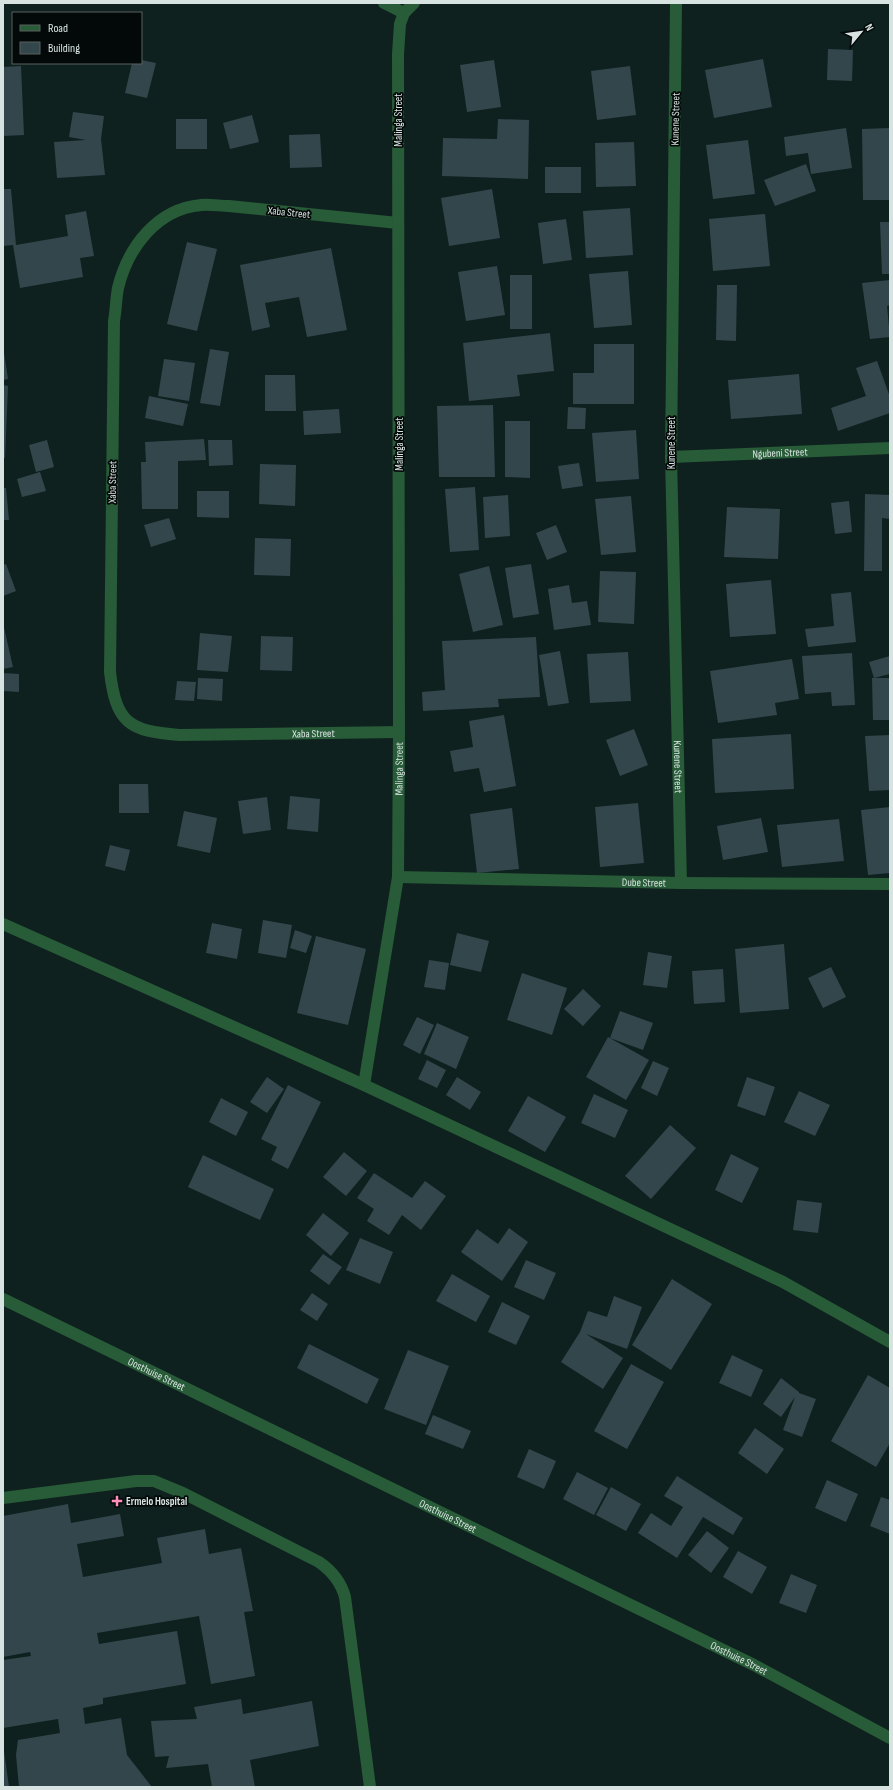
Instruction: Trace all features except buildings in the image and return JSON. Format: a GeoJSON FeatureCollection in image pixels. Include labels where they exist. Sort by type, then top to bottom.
{"type":"FeatureCollection","features":[{"type":"Feature","properties":{"kind":"street"},"geometry":{"type":"LineString","coordinates":[[384,3],[404,13],[414,3]]}},
{"type":"Feature","properties":{"kind":"street","name":"Kunene Street"},"geometry":{"type":"LineString","coordinates":[[676,3],[671,457],[681,883]]}},
{"type":"Feature","properties":{"kind":"street","name":"Malinga Street"},"geometry":{"type":"LineString","coordinates":[[364,1085],[398,877],[398,54],[400,24],[404,13]]}},
{"type":"Feature","properties":{"kind":"street","name":"Xaba Street"},"geometry":{"type":"LineString","coordinates":[[398,223],[229,206],[201,205],[180,210],[158,221],[145,232],[130,254],[118,288],[114,321],[110,672],[117,706],[126,719],[140,729],[157,733],[179,735],[399,732]]}},
{"type":"Feature","properties":{"kind":"street","name":"Ngubeni Street"},"geometry":{"type":"LineString","coordinates":[[671,457],[890,448]]}},
{"type":"Feature","properties":{"kind":"street","name":"Dube Street"},"geometry":{"type":"LineString","coordinates":[[398,877],[681,883],[890,884]]}},
{"type":"Feature","properties":{"kind":"street"},"geometry":{"type":"LineString","coordinates":[[3,924],[364,1085],[782,1282],[890,1342]]}},
{"type":"Feature","properties":{"kind":"street","name":"Oosthuise Street"},"geometry":{"type":"LineString","coordinates":[[3,1299],[754,1665],[890,1738]]}},
{"type":"Feature","properties":{"kind":"street"},"geometry":{"type":"LineString","coordinates":[[3,1498],[136,1481],[154,1481],[183,1493],[319,1562],[329,1570],[342,1587],[346,1597],[370,1787]]}},
{"type":"Feature","properties":{"kind":"place","name":"Ermelo Hospital"},"geometry":{"type":"Point","coordinates":[117,1501]}}]}
